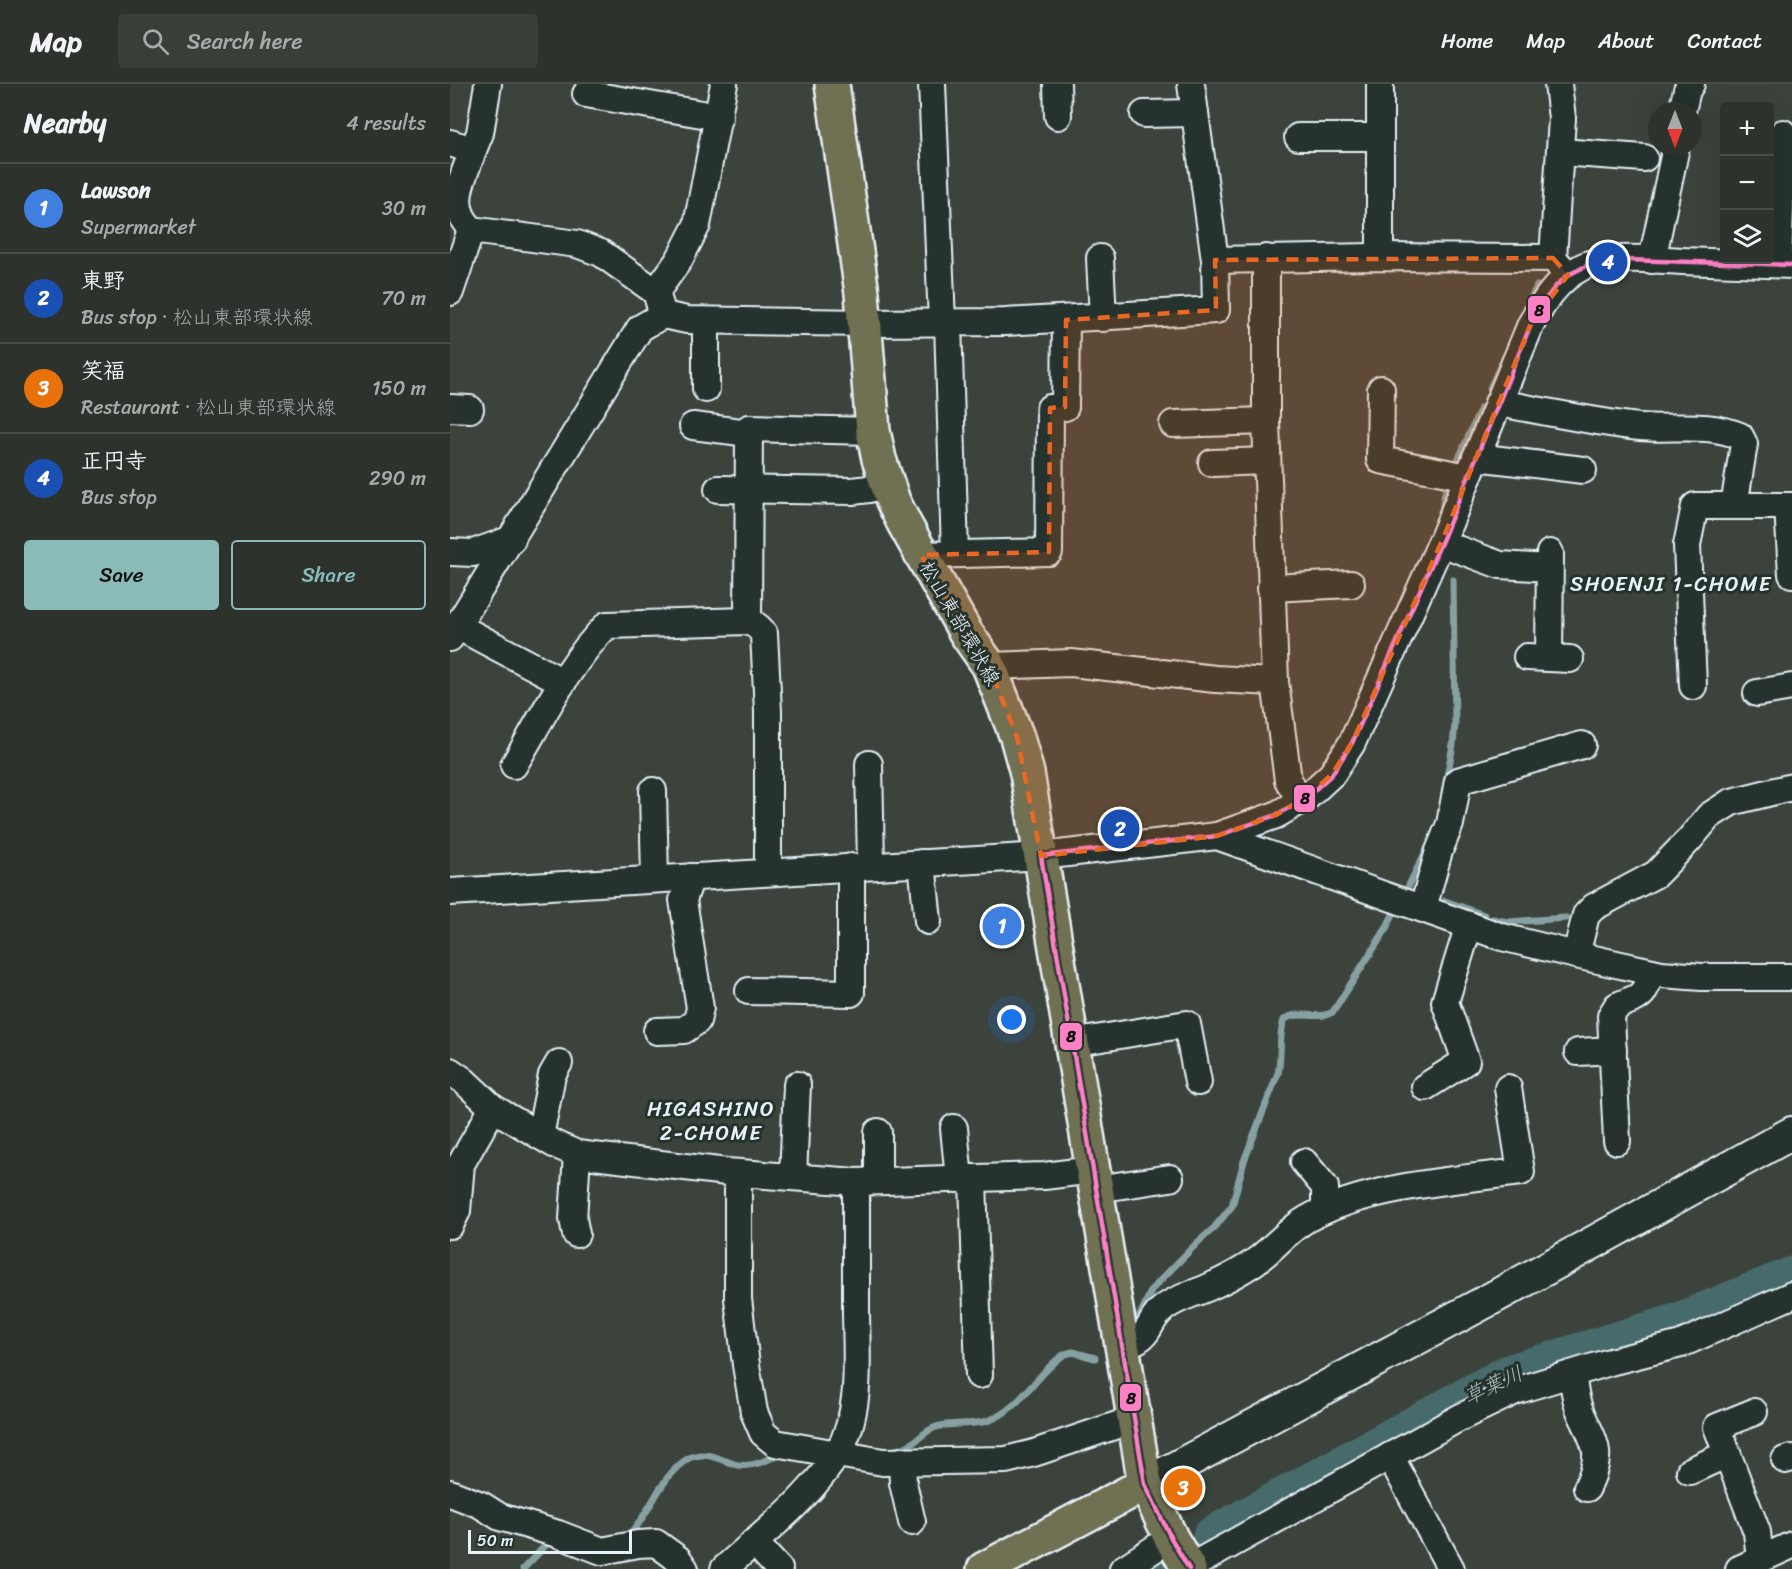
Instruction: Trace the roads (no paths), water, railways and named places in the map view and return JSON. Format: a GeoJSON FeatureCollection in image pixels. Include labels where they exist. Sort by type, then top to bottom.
{"type":"FeatureCollection","features":[{"type":"Feature","properties":{"kind":"main road","name":"松山東部環状線"},"geometry":{"type":"LineString","coordinates":[[832,84],[865,323],[873,430],[893,501],[966,633],[989,666],[1017,737],[1027,773],[1145,1484],[1188,1569]]}},
{"type":"Feature","properties":{"kind":"main road"},"geometry":{"type":"LineString","coordinates":[[984,1569],[1145,1484]]}},
{"type":"Feature","properties":{"kind":"street"},"geometry":{"type":"LineString","coordinates":[[488,84],[480,133],[462,147],[458,203],[461,214],[471,230],[585,247],[601,253],[659,303],[687,320],[865,323],[1066,320],[1216,310],[1215,260],[1191,84]]}},
{"type":"Feature","properties":{"kind":"street"},"geometry":{"type":"LineString","coordinates":[[563,682],[454,632],[640,328],[659,303],[697,225],[724,84]]}},
{"type":"Feature","properties":{"kind":"street"},"geometry":{"type":"LineString","coordinates":[[932,84],[955,554]]}},
{"type":"Feature","properties":{"kind":"street"},"geometry":{"type":"LineString","coordinates":[[1057,84],[1058,116]]}},
{"type":"Feature","properties":{"kind":"street"},"geometry":{"type":"LineString","coordinates":[[1380,84],[1380,257]]}},
{"type":"Feature","properties":{"kind":"street"},"geometry":{"type":"LineString","coordinates":[[450,892],[1041,856],[1217,836],[1276,815],[1302,801],[1332,774],[1352,743],[1441,543],[1531,324],[1556,286],[1561,267],[1562,118],[1558,84]]}},
{"type":"Feature","properties":{"kind":"street"},"geometry":{"type":"LineString","coordinates":[[1684,102],[1690,84]]}},
{"type":"Feature","properties":{"kind":"street"},"geometry":{"type":"LineString","coordinates":[[586,94],[719,117]]}},
{"type":"Feature","properties":{"kind":"street"},"geometry":{"type":"LineString","coordinates":[[1144,114],[1195,113]]}},
{"type":"Feature","properties":{"kind":"street"},"geometry":{"type":"LineString","coordinates":[[1215,260],[1380,257],[1561,267],[1594,262],[1652,260],[1785,264],[1783,133]]}},
{"type":"Feature","properties":{"kind":"street"},"geometry":{"type":"LineString","coordinates":[[1298,137],[1380,137]]}},
{"type":"Feature","properties":{"kind":"street"},"geometry":{"type":"LineString","coordinates":[[1560,152],[1644,158]]}},
{"type":"Feature","properties":{"kind":"street"},"geometry":{"type":"LineString","coordinates":[[1652,260],[1674,156]]}},
{"type":"Feature","properties":{"kind":"street"},"geometry":{"type":"LineString","coordinates":[[450,292],[471,230]]}},
{"type":"Feature","properties":{"kind":"street"},"geometry":{"type":"LineString","coordinates":[[1100,258],[1103,318]]}},
{"type":"Feature","properties":{"kind":"street"},"geometry":{"type":"LineString","coordinates":[[1266,258],[1266,421],[1275,682],[1288,780],[1302,801]]}},
{"type":"Feature","properties":{"kind":"street"},"geometry":{"type":"LineString","coordinates":[[921,555],[1049,552],[1050,408],[1065,407],[1066,320]]}},
{"type":"Feature","properties":{"kind":"street"},"geometry":{"type":"LineString","coordinates":[[706,321],[706,389]]}},
{"type":"Feature","properties":{"kind":"street"},"geometry":{"type":"LineString","coordinates":[[1381,389],[1380,460],[1472,467],[1582,470]]}},
{"type":"Feature","properties":{"kind":"street"},"geometry":{"type":"LineString","coordinates":[[1498,403],[1641,427],[1689,426],[1731,432],[1740,436],[1744,444],[1734,506]]}},
{"type":"Feature","properties":{"kind":"street"},"geometry":{"type":"LineString","coordinates":[[1173,424],[1266,421]]}},
{"type":"Feature","properties":{"kind":"street"},"geometry":{"type":"LineString","coordinates":[[693,426],[749,433]]}},
{"type":"Feature","properties":{"kind":"street"},"geometry":{"type":"LineString","coordinates":[[748,621],[749,428],[873,430]]}},
{"type":"Feature","properties":{"kind":"street"},"geometry":{"type":"LineString","coordinates":[[1212,463],[1267,461]]}},
{"type":"Feature","properties":{"kind":"street"},"geometry":{"type":"LineString","coordinates":[[718,489],[852,491],[869,489],[887,483]]}},
{"type":"Feature","properties":{"kind":"street"},"geometry":{"type":"LineString","coordinates":[[1685,672],[1677,575],[1687,545],[1695,506],[1790,506],[1792,574]]}},
{"type":"Feature","properties":{"kind":"street"},"geometry":{"type":"LineString","coordinates":[[450,552],[473,553],[512,539]]}},
{"type":"Feature","properties":{"kind":"street"},"geometry":{"type":"LineString","coordinates":[[1441,543],[1500,565],[1550,561],[1549,658]]}},
{"type":"Feature","properties":{"kind":"street"},"geometry":{"type":"LineString","coordinates":[[1271,588],[1351,584]]}},
{"type":"Feature","properties":{"kind":"street"},"geometry":{"type":"LineString","coordinates":[[514,765],[563,682],[596,636],[607,625],[748,621],[760,628],[764,634],[768,711],[768,872]]}},
{"type":"Feature","properties":{"kind":"street"},"geometry":{"type":"LineString","coordinates":[[989,666],[1071,663],[1215,679],[1275,682]]}},
{"type":"Feature","properties":{"kind":"street"},"geometry":{"type":"LineString","coordinates":[[1757,693],[1792,687]]}},
{"type":"Feature","properties":{"kind":"street"},"geometry":{"type":"LineString","coordinates":[[1423,908],[1439,851],[1450,824],[1458,781],[1567,741]]}},
{"type":"Feature","properties":{"kind":"street"},"geometry":{"type":"LineString","coordinates":[[748,991],[851,993],[869,764]]}},
{"type":"Feature","properties":{"kind":"street"},"geometry":{"type":"LineString","coordinates":[[1576,955],[1586,915],[1594,907],[1656,874],[1709,816],[1731,802],[1792,787]]}},
{"type":"Feature","properties":{"kind":"street"},"geometry":{"type":"LineString","coordinates":[[653,791],[655,879]]}},
{"type":"Feature","properties":{"kind":"street"},"geometry":{"type":"LineString","coordinates":[[1217,836],[1502,937],[1651,972],[1702,977],[1792,977]]}},
{"type":"Feature","properties":{"kind":"street"},"geometry":{"type":"LineString","coordinates":[[922,863],[928,921]]}},
{"type":"Feature","properties":{"kind":"street"},"geometry":{"type":"LineString","coordinates":[[657,1031],[684,1029],[697,1021],[700,1008],[683,900],[691,877]]}},
{"type":"Feature","properties":{"kind":"street"},"geometry":{"type":"LineString","coordinates":[[1425,1087],[1466,1061],[1445,1002],[1469,925]]}},
{"type":"Feature","properties":{"kind":"street"},"geometry":{"type":"LineString","coordinates":[[1617,1141],[1611,1016],[1617,1005],[1639,998],[1644,992],[1651,972]]}},
{"type":"Feature","properties":{"kind":"street"},"geometry":{"type":"LineString","coordinates":[[1071,1043],[1187,1024],[1198,1082]]}},
{"type":"Feature","properties":{"kind":"street"},"geometry":{"type":"LineString","coordinates":[[1578,1052],[1613,1050]]}},
{"type":"Feature","properties":{"kind":"street"},"geometry":{"type":"LineString","coordinates":[[540,1136],[552,1075],[559,1063]]}},
{"type":"Feature","properties":{"kind":"street"},"geometry":{"type":"LineString","coordinates":[[450,1071],[493,1108],[554,1144],[577,1154],[738,1174],[867,1181],[1044,1176],[1095,1180],[1170,1178]]}},
{"type":"Feature","properties":{"kind":"street"},"geometry":{"type":"LineString","coordinates":[[793,1177],[797,1085]]}},
{"type":"Feature","properties":{"kind":"street"},"geometry":{"type":"LineString","coordinates":[[1123,1345],[1137,1342],[1163,1308],[1250,1266],[1268,1252],[1286,1232],[1325,1210],[1376,1194],[1440,1182],[1521,1172],[1508,1088]]}},
{"type":"Feature","properties":{"kind":"street"},"geometry":{"type":"LineString","coordinates":[[450,1225],[457,1211],[454,1198],[461,1164],[493,1108]]}},
{"type":"Feature","properties":{"kind":"street"},"geometry":{"type":"LineString","coordinates":[[954,1128],[966,1178],[979,1375]]}},
{"type":"Feature","properties":{"kind":"street"},"geometry":{"type":"LineString","coordinates":[[724,1569],[790,1509],[820,1476],[847,1435],[856,1386],[867,1181],[878,1132]]}},
{"type":"Feature","properties":{"kind":"street"},"geometry":{"type":"LineString","coordinates":[[1145,1484],[1498,1295],[1792,1133]]}},
{"type":"Feature","properties":{"kind":"street"},"geometry":{"type":"LineString","coordinates":[[576,1234],[573,1219],[577,1154]]}},
{"type":"Feature","properties":{"kind":"street"},"geometry":{"type":"LineString","coordinates":[[1304,1162],[1325,1187],[1325,1210]]}},
{"type":"Feature","properties":{"kind":"street"},"geometry":{"type":"LineString","coordinates":[[738,1174],[738,1299],[754,1412],[763,1433],[775,1443],[867,1460],[977,1462],[1006,1460],[1034,1453],[1135,1419]]}},
{"type":"Feature","properties":{"kind":"street"},"geometry":{"type":"LineString","coordinates":[[1188,1569],[1459,1418],[1515,1391],[1610,1362],[1681,1344],[1792,1295]]}},
{"type":"Feature","properties":{"kind":"street"},"geometry":{"type":"LineString","coordinates":[[1572,1374],[1575,1395],[1596,1446],[1595,1470],[1587,1488]]}},
{"type":"Feature","properties":{"kind":"street"},"geometry":{"type":"LineString","coordinates":[[1750,1564],[1757,1532],[1717,1427],[1754,1412]]}},
{"type":"Feature","properties":{"kind":"street"},"geometry":{"type":"LineString","coordinates":[[1690,1471],[1727,1454]]}},
{"type":"Feature","properties":{"kind":"street"},"geometry":{"type":"LineString","coordinates":[[1390,1456],[1451,1569]]}},
{"type":"Feature","properties":{"kind":"street"},"geometry":{"type":"LineString","coordinates":[[902,1461],[903,1483],[912,1522]]}},
{"type":"Feature","properties":{"kind":"street"},"geometry":{"type":"LineString","coordinates":[[450,1493],[481,1505],[500,1517],[558,1534],[602,1551],[656,1543],[678,1559],[686,1569]]}},
{"type":"Feature","properties":{"kind":"street"},"geometry":{"type":"LineString","coordinates":[[1123,1569],[1171,1538]]}},
{"type":"Feature","properties":{"kind":"street"},"geometry":{"type":"LineString","coordinates":[[754,1542],[779,1569]]}},
{"type":"Feature","properties":{"kind":"street"},"geometry":{"type":"LineString","coordinates":[[1750,1564],[1792,1545]]}},
{"type":"Feature","properties":{"kind":"waterway"},"geometry":{"type":"LineString","coordinates":[[1525,310],[1537,286]]}},
{"type":"Feature","properties":{"kind":"waterway"},"geometry":{"type":"LineString","coordinates":[[1490,388],[1504,358]]}},
{"type":"Feature","properties":{"kind":"waterway"},"geometry":{"type":"LineString","coordinates":[[1456,465],[1481,408]]}},
{"type":"Feature","properties":{"kind":"waterway"},"geometry":{"type":"LineString","coordinates":[[1442,512],[1444,496],[1450,480]]}},
{"type":"Feature","properties":{"kind":"waterway"},"geometry":{"type":"LineString","coordinates":[[1446,782],[1455,724],[1453,580]]}},
{"type":"Feature","properties":{"kind":"waterway"},"geometry":{"type":"LineString","coordinates":[[1406,891],[1429,845]]}},
{"type":"Feature","properties":{"kind":"waterway"},"geometry":{"type":"LineString","coordinates":[[1445,901],[1484,915]]}},
{"type":"Feature","properties":{"kind":"waterway"},"geometry":{"type":"LineString","coordinates":[[1137,1322],[1152,1289],[1214,1228],[1232,1206],[1244,1161],[1278,1073],[1284,1020],[1295,1015],[1321,1016],[1333,1012],[1386,929],[1396,908]]}},
{"type":"Feature","properties":{"kind":"waterway"},"geometry":{"type":"LineString","coordinates":[[1493,919],[1508,922],[1566,918]]}},
{"type":"Feature","properties":{"kind":"waterway","name":"草葉川"},"geometry":{"type":"LineString","coordinates":[[1212,1536],[1508,1374],[1676,1323],[1792,1276]]}},
{"type":"Feature","properties":{"kind":"waterway"},"geometry":{"type":"LineString","coordinates":[[896,1450],[909,1445],[936,1427],[987,1421],[999,1416],[1019,1400],[1065,1354],[1073,1352],[1095,1358]]}},
{"type":"Feature","properties":{"kind":"waterway"},"geometry":{"type":"LineString","coordinates":[[633,1531],[672,1472],[689,1458],[708,1455],[744,1466],[782,1453]]}},
{"type":"Feature","properties":{"kind":"waterway"},"geometry":{"type":"LineString","coordinates":[[523,1569],[547,1544],[555,1543]]}},
{"type":"Feature","properties":{"kind":"waterway","name":"草葉川"},"geometry":{"type":"LineString","coordinates":[[1157,1569],[1161,1567]]}},
{"type":"Feature","properties":{"kind":"place","name":"正円寺"},"geometry":{"type":"Point","coordinates":[1608,262]}},
{"type":"Feature","properties":{"kind":"place","name":"東野"},"geometry":{"type":"Point","coordinates":[1120,829]}},
{"type":"Feature","properties":{"kind":"place","name":"Lawson"},"geometry":{"type":"Point","coordinates":[1002,926]}},
{"type":"Feature","properties":{"kind":"place","name":"笑福"},"geometry":{"type":"Point","coordinates":[1183,1488]}},
{"type":"Feature","properties":{"kind":"district","name":"SHOENJI 1-CHOME"},"geometry":{"type":"Point","coordinates":[1671,584]}},
{"type":"Feature","properties":{"kind":"district","name":"HIGASHINO 2-CHOME"},"geometry":{"type":"Point","coordinates":[711,1121]}}]}
